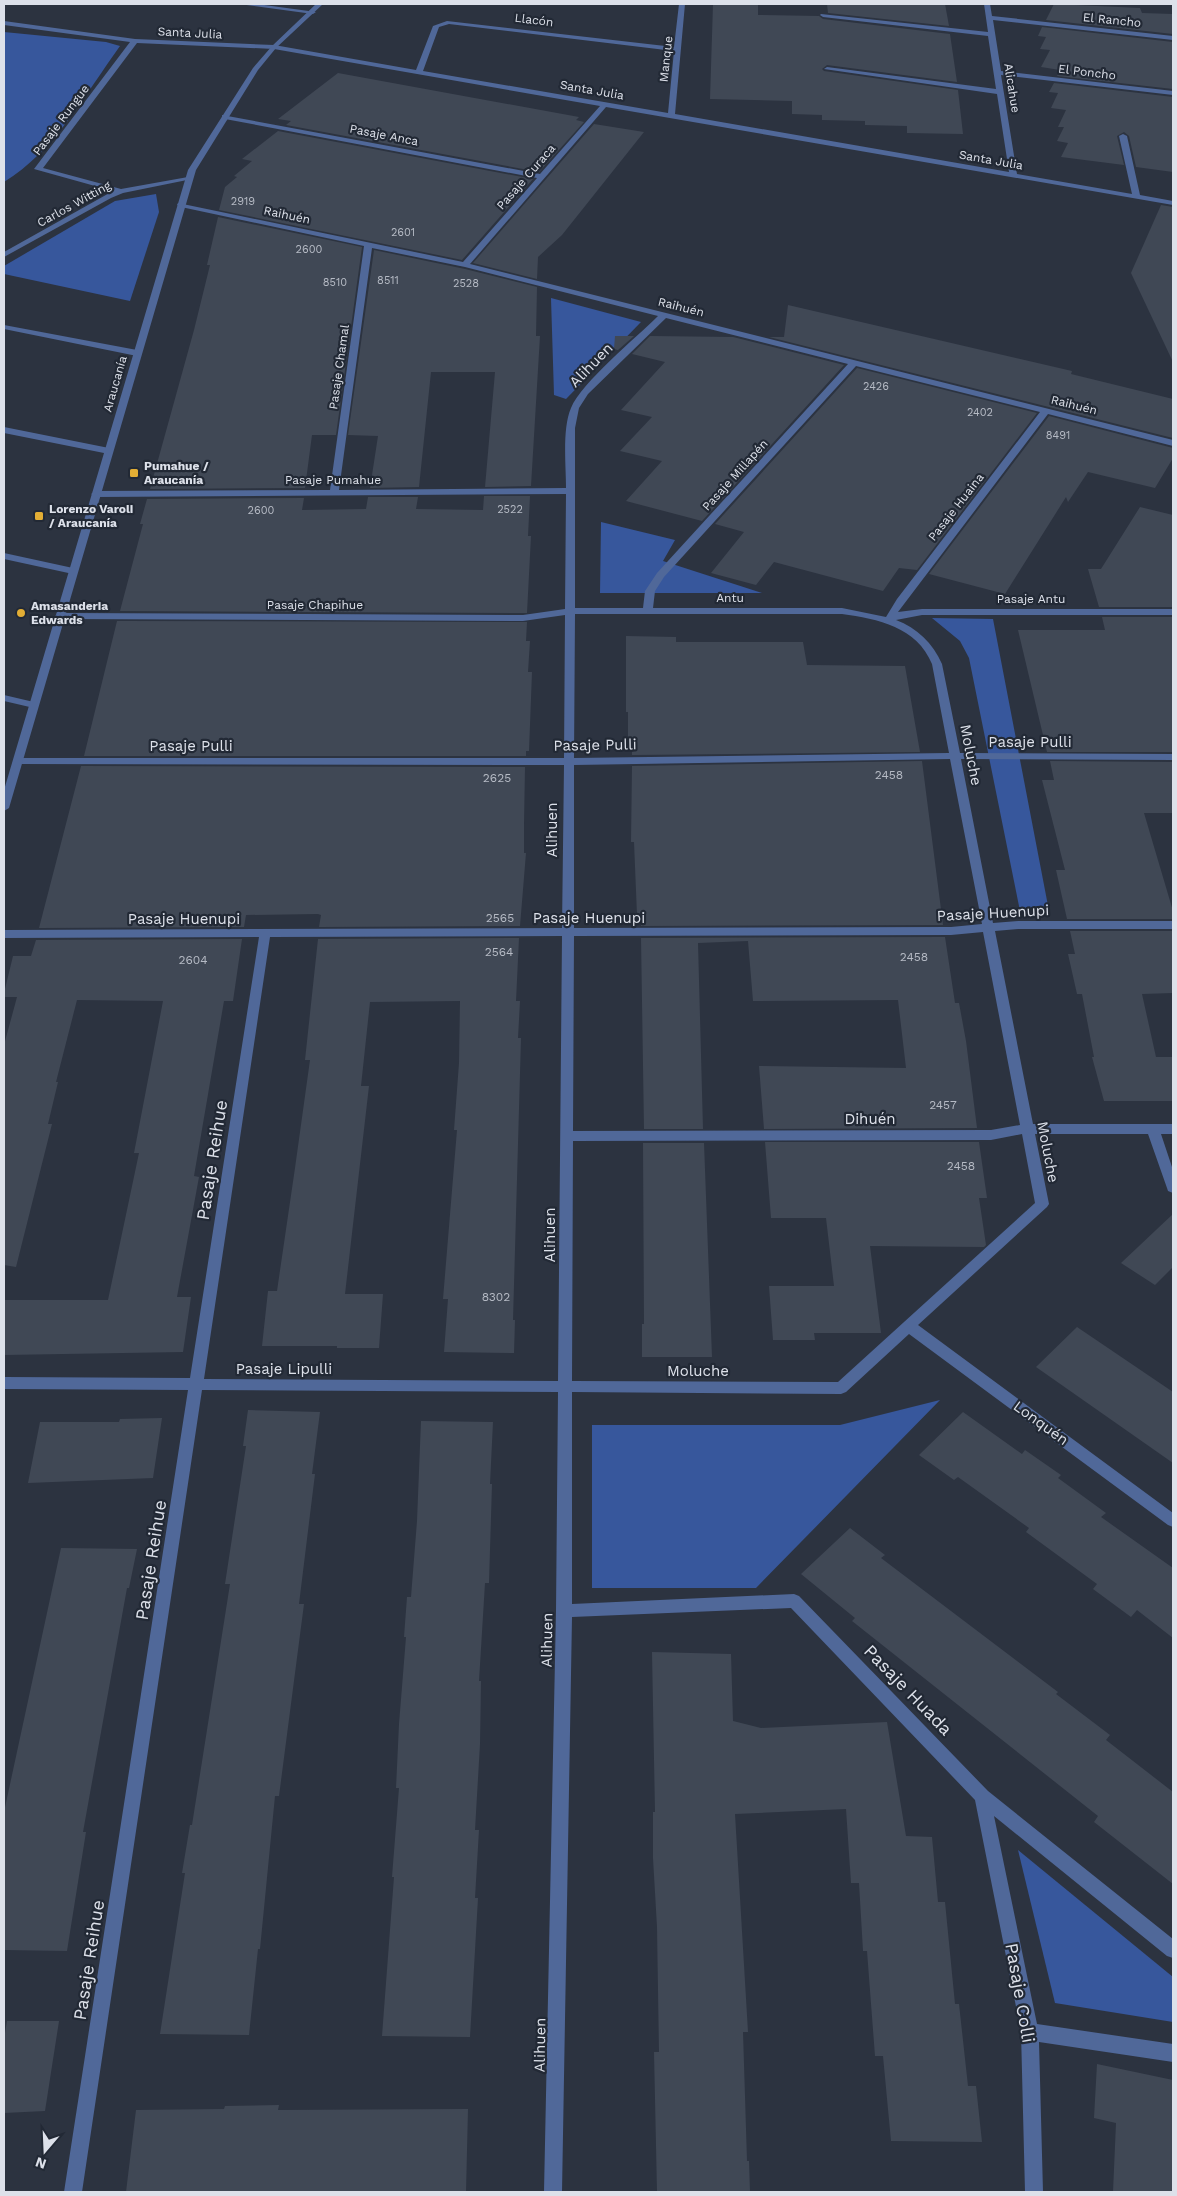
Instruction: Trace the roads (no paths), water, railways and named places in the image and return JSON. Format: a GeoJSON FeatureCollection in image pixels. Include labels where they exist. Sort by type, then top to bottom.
{"type":"FeatureCollection","features":[{"type":"Feature","properties":{"kind":"street"},"geometry":{"type":"LineString","coordinates":[[242,4],[314,12]]}},
{"type":"Feature","properties":{"kind":"street","name":"Araucanía"},"geometry":{"type":"LineString","coordinates":[[4,808],[188,179],[196,161],[255,69],[274,47],[314,12],[320,4]]}},
{"type":"Feature","properties":{"kind":"street","name":"Manque"},"geometry":{"type":"LineString","coordinates":[[671,116],[682,4]]}},
{"type":"Feature","properties":{"kind":"street","name":"Alicahue"},"geometry":{"type":"LineString","coordinates":[[987,4],[1013,175]]}},
{"type":"Feature","properties":{"kind":"street"},"geometry":{"type":"LineString","coordinates":[[823,14],[992,34]]}},
{"type":"Feature","properties":{"kind":"street","name":"El Rancho"},"geometry":{"type":"LineString","coordinates":[[989,18],[1173,38]]}},
{"type":"Feature","properties":{"kind":"street","name":"Llacón"},"geometry":{"type":"LineString","coordinates":[[419,72],[436,26],[449,22],[678,50]]}},
{"type":"Feature","properties":{"kind":"street","name":"Santa Julia"},"geometry":{"type":"LineString","coordinates":[[4,23],[135,41],[274,47],[1173,203]]}},
{"type":"Feature","properties":{"kind":"street","name":"Pasaje Rungue"},"geometry":{"type":"LineString","coordinates":[[121,191],[38,169],[135,41]]}},
{"type":"Feature","properties":{"kind":"street"},"geometry":{"type":"LineString","coordinates":[[827,69],[1001,92]]}},
{"type":"Feature","properties":{"kind":"street","name":"El Poncho"},"geometry":{"type":"LineString","coordinates":[[998,73],[1173,93]]}},
{"type":"Feature","properties":{"kind":"street","name":"Pasaje Curaca"},"geometry":{"type":"LineString","coordinates":[[464,265],[605,104]]}},
{"type":"Feature","properties":{"kind":"street","name":"Pasaje Anca"},"geometry":{"type":"LineString","coordinates":[[224,117],[540,176]]}},
{"type":"Feature","properties":{"kind":"street"},"geometry":{"type":"LineString","coordinates":[[1123,136],[1136,196]]}},
{"type":"Feature","properties":{"kind":"street","name":"Carlos Witting"},"geometry":{"type":"LineString","coordinates":[[4,255],[108,196],[121,191],[188,179]]}},
{"type":"Feature","properties":{"kind":"street","name":"Raihuén"},"geometry":{"type":"LineString","coordinates":[[181,205],[464,265],[1173,443]]}},
{"type":"Feature","properties":{"kind":"street","name":"Pasaje Chamal"},"geometry":{"type":"LineString","coordinates":[[334,493],[368,245]]}},
{"type":"Feature","properties":{"kind":"street","name":"Alihuen"},"geometry":{"type":"LineString","coordinates":[[553,2192],[564,1611],[568,760],[572,428],[575,408],[585,392],[664,315]]}},
{"type":"Feature","properties":{"kind":"street"},"geometry":{"type":"LineString","coordinates":[[4,327],[137,353]]}},
{"type":"Feature","properties":{"kind":"street","name":"Pasaje Millapén"},"geometry":{"type":"LineString","coordinates":[[648,610],[650,591],[660,575],[854,363]]}},
{"type":"Feature","properties":{"kind":"street","name":"Pasaje Huaina"},"geometry":{"type":"LineString","coordinates":[[889,620],[900,601],[1046,411]]}},
{"type":"Feature","properties":{"kind":"street"},"geometry":{"type":"LineString","coordinates":[[4,430],[108,451]]}},
{"type":"Feature","properties":{"kind":"street","name":"Pasaje Pumahue"},"geometry":{"type":"LineString","coordinates":[[96,494],[571,491]]}},
{"type":"Feature","properties":{"kind":"street"},"geometry":{"type":"LineString","coordinates":[[4,556],[73,571]]}},
{"type":"Feature","properties":{"kind":"street","name":"Antu"},"geometry":{"type":"LineString","coordinates":[[570,611],[825,610],[860,613],[889,620]]}},
{"type":"Feature","properties":{"kind":"street","name":"Pasaje Chapihue"},"geometry":{"type":"LineString","coordinates":[[60,616],[523,618],[570,611]]}},
{"type":"Feature","properties":{"kind":"street","name":"Pasaje Antu"},"geometry":{"type":"LineString","coordinates":[[889,620],[899,616],[922,612],[1173,612]]}},
{"type":"Feature","properties":{"kind":"street","name":"Moluche"},"geometry":{"type":"LineString","coordinates":[[565,1387],[841,1388],[1042,1204],[937,664],[932,652],[914,633],[889,620]]}},
{"type":"Feature","properties":{"kind":"street"},"geometry":{"type":"LineString","coordinates":[[4,698],[34,705]]}},
{"type":"Feature","properties":{"kind":"street","name":"Pasaje Pulli"},"geometry":{"type":"LineString","coordinates":[[18,761],[532,762],[955,756],[1173,757]]}},
{"type":"Feature","properties":{"kind":"street","name":"Pasaje Huenupi"},"geometry":{"type":"LineString","coordinates":[[4,934],[951,932],[1018,925],[1173,925]]}},
{"type":"Feature","properties":{"kind":"street","name":"Pasaje Reihue"},"geometry":{"type":"LineString","coordinates":[[73,2192],[265,934]]}},
{"type":"Feature","properties":{"kind":"street","name":"Dihuén"},"geometry":{"type":"LineString","coordinates":[[566,1136],[991,1135],[1027,1129],[1173,1129]]}},
{"type":"Feature","properties":{"kind":"street"},"geometry":{"type":"LineString","coordinates":[[1153,1129],[1173,1188]]}},
{"type":"Feature","properties":{"kind":"street","name":"Lonquén"},"geometry":{"type":"LineString","coordinates":[[909,1326],[1173,1521]]}},
{"type":"Feature","properties":{"kind":"street","name":"Pasaje Lipulli"},"geometry":{"type":"LineString","coordinates":[[4,1382],[565,1387]]}},
{"type":"Feature","properties":{"kind":"street","name":"Pasaje Huada"},"geometry":{"type":"LineString","coordinates":[[564,1611],[794,1601],[982,1796],[1173,1950]]}},
{"type":"Feature","properties":{"kind":"street","name":"Pasaje Colli"},"geometry":{"type":"LineString","coordinates":[[982,1796],[1030,2032],[1034,2192]]}},
{"type":"Feature","properties":{"kind":"street"},"geometry":{"type":"LineString","coordinates":[[1030,2032],[1173,2053]]}},
{"type":"Feature","properties":{"kind":"place","name":"Pumahue / Araucanía"},"geometry":{"type":"Point","coordinates":[134,473]}},
{"type":"Feature","properties":{"kind":"place","name":"Lorenzo Varoli / Araucanía"},"geometry":{"type":"Point","coordinates":[39,516]}},
{"type":"Feature","properties":{"kind":"place","name":"Amasanderia Edwards"},"geometry":{"type":"Point","coordinates":[21,613]}}]}
